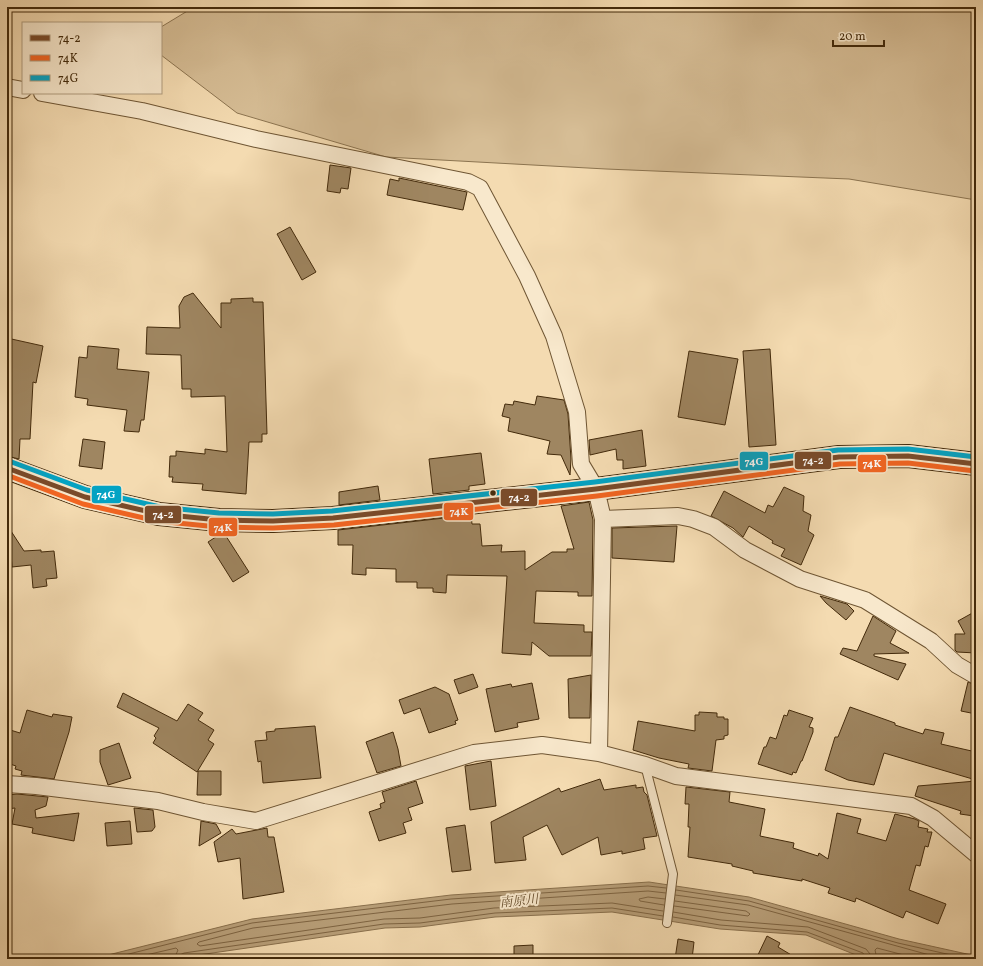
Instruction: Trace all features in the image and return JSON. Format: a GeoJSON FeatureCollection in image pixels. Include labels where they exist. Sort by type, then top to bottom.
{"type":"FeatureCollection","features":[{"type":"Feature","properties":{"kind":"main road"},"geometry":{"type":"LineString","coordinates":[[7,468],[85,497],[159,514],[219,520],[274,521],[333,518],[596,489],[839,456],[908,456],[976,464]]}},
{"type":"Feature","properties":{"kind":"street"},"geometry":{"type":"LineString","coordinates":[[7,87],[22,90]]}},
{"type":"Feature","properties":{"kind":"street"},"geometry":{"type":"LineString","coordinates":[[48,94],[142,111],[256,139],[468,182],[480,188],[527,276],[554,336],[577,412],[581,464],[596,489],[603,519],[599,753]]}},
{"type":"Feature","properties":{"kind":"street"},"geometry":{"type":"LineString","coordinates":[[603,519],[678,516],[692,518],[714,527],[745,550],[800,579],[865,600],[931,641],[957,665],[976,676]]}},
{"type":"Feature","properties":{"kind":"street"},"geometry":{"type":"LineString","coordinates":[[7,784],[36,786],[158,801],[203,812],[256,821],[474,753],[542,745],[599,753],[645,765],[676,776],[911,806],[933,818],[976,854]]}},
{"type":"Feature","properties":{"kind":"lane"},"geometry":{"type":"LineString","coordinates":[[645,765],[673,874],[667,923]]}},
{"type":"Feature","properties":{"kind":"shaded area"},"geometry":{"type":"Polygon","coordinates":[[[194,7],[976,7],[976,200],[849,179],[606,169],[386,157],[237,113],[162,56],[162,26],[194,7]]]}},
{"type":"Feature","properties":{"kind":"water","name":"南原川"},"geometry":{"type":"Polygon","coordinates":[[[649,882],[749,897],[899,939],[976,956],[976,959],[866,959],[806,935],[720,929],[612,912],[495,917],[420,927],[385,928],[171,959],[92,959],[252,919],[451,895],[649,882]]]}},
{"type":"Feature","properties":{"kind":"building"},"geometry":{"type":"Polygon","coordinates":[[[330,165],[351,168],[348,189],[341,188],[340,193],[327,191],[330,165]]]}},
{"type":"Feature","properties":{"kind":"building"},"geometry":{"type":"Polygon","coordinates":[[[399,178],[467,192],[463,210],[387,195],[390,179],[399,181],[399,178]]]}},
{"type":"Feature","properties":{"kind":"building"},"geometry":{"type":"Polygon","coordinates":[[[290,227],[316,272],[302,280],[277,234],[290,227]]]}},
{"type":"Feature","properties":{"kind":"building"},"geometry":{"type":"Polygon","coordinates":[[[193,293],[221,328],[221,303],[231,303],[231,299],[253,298],[253,302],[263,302],[267,434],[262,434],[262,442],[249,442],[246,494],[202,490],[203,484],[172,482],[173,477],[169,477],[170,456],[176,456],[176,451],[205,454],[205,449],[227,452],[225,396],[191,397],[191,389],[182,389],[181,355],[146,354],[147,327],[180,328],[179,306],[184,297],[193,293]]]}},
{"type":"Feature","properties":{"kind":"building"},"geometry":{"type":"Polygon","coordinates":[[[7,338],[43,346],[36,383],[33,382],[30,439],[20,439],[19,459],[7,456],[7,338]]]}},
{"type":"Feature","properties":{"kind":"building"},"geometry":{"type":"Polygon","coordinates":[[[88,346],[119,349],[117,369],[149,372],[144,420],[141,420],[139,432],[124,431],[127,410],[87,405],[88,399],[75,397],[79,357],[87,358],[88,346]]]}},
{"type":"Feature","properties":{"kind":"building"},"geometry":{"type":"Polygon","coordinates":[[[770,349],[776,445],[749,447],[743,351],[770,349]]]}},
{"type":"Feature","properties":{"kind":"building"},"geometry":{"type":"Polygon","coordinates":[[[689,351],[738,359],[725,425],[678,417],[689,351]]]}},
{"type":"Feature","properties":{"kind":"building"},"geometry":{"type":"Polygon","coordinates":[[[537,396],[564,400],[568,414],[571,459],[570,475],[561,455],[547,454],[550,441],[508,431],[510,418],[502,416],[505,404],[513,405],[514,401],[535,405],[537,396]]]}},
{"type":"Feature","properties":{"kind":"building"},"geometry":{"type":"Polygon","coordinates":[[[642,430],[646,466],[623,469],[623,460],[617,460],[616,449],[590,455],[589,440],[642,430]]]}},
{"type":"Feature","properties":{"kind":"building"},"geometry":{"type":"Polygon","coordinates":[[[83,439],[105,442],[102,469],[79,466],[83,439]]]}},
{"type":"Feature","properties":{"kind":"building"},"geometry":{"type":"Polygon","coordinates":[[[481,453],[485,484],[469,486],[469,490],[433,494],[429,459],[481,453]]]}},
{"type":"Feature","properties":{"kind":"building"},"geometry":{"type":"Polygon","coordinates":[[[378,486],[380,500],[339,505],[339,492],[378,486]]]}},
{"type":"Feature","properties":{"kind":"building"},"geometry":{"type":"Polygon","coordinates":[[[784,487],[804,496],[803,511],[811,515],[808,531],[814,535],[801,565],[781,556],[785,549],[772,543],[773,541],[749,526],[743,537],[733,528],[711,516],[724,491],[765,513],[768,505],[773,507],[784,487]]]}},
{"type":"Feature","properties":{"kind":"building"},"geometry":{"type":"Polygon","coordinates":[[[589,502],[593,520],[592,596],[578,596],[578,592],[536,591],[534,623],[584,625],[584,632],[592,632],[591,656],[549,656],[532,642],[531,655],[502,653],[507,576],[447,575],[446,593],[433,592],[433,588],[417,588],[417,582],[396,582],[396,569],[366,568],[366,575],[352,574],[353,545],[338,545],[338,530],[471,515],[472,524],[480,524],[482,546],[502,545],[501,552],[525,551],[525,570],[552,552],[567,552],[567,549],[574,549],[561,506],[589,502]]]}},
{"type":"Feature","properties":{"kind":"building"},"geometry":{"type":"Polygon","coordinates":[[[677,526],[674,562],[612,558],[612,528],[677,526]]]}},
{"type":"Feature","properties":{"kind":"building"},"geometry":{"type":"Polygon","coordinates":[[[9,528],[24,551],[54,551],[57,578],[46,579],[47,586],[33,588],[31,565],[12,567],[9,528]]]}},
{"type":"Feature","properties":{"kind":"building"},"geometry":{"type":"Polygon","coordinates":[[[224,533],[249,572],[233,582],[208,542],[224,533]]]}},
{"type":"Feature","properties":{"kind":"building"},"geometry":{"type":"Polygon","coordinates":[[[820,596],[847,604],[854,611],[846,620],[820,596]]]}},
{"type":"Feature","properties":{"kind":"building"},"geometry":{"type":"Polygon","coordinates":[[[976,611],[976,653],[957,652],[955,650],[955,634],[965,634],[958,621],[976,611]]]}},
{"type":"Feature","properties":{"kind":"building"},"geometry":{"type":"Polygon","coordinates":[[[873,616],[896,631],[890,643],[909,653],[874,654],[874,656],[906,664],[898,680],[840,654],[843,648],[857,651],[873,616]]]}},
{"type":"Feature","properties":{"kind":"building"},"geometry":{"type":"Polygon","coordinates":[[[473,674],[478,687],[459,694],[454,680],[473,674]]]}},
{"type":"Feature","properties":{"kind":"building"},"geometry":{"type":"Polygon","coordinates":[[[591,675],[590,718],[569,718],[568,679],[591,675]]]}},
{"type":"Feature","properties":{"kind":"building"},"geometry":{"type":"Polygon","coordinates":[[[968,682],[976,685],[976,714],[961,711],[968,682]]]}},
{"type":"Feature","properties":{"kind":"building"},"geometry":{"type":"Polygon","coordinates":[[[532,683],[539,719],[517,723],[518,727],[495,732],[486,689],[511,684],[512,687],[532,683]]]}},
{"type":"Feature","properties":{"kind":"building"},"geometry":{"type":"Polygon","coordinates":[[[435,687],[449,694],[458,720],[455,721],[456,724],[429,733],[420,708],[404,714],[399,700],[435,687]]]}},
{"type":"Feature","properties":{"kind":"building"},"geometry":{"type":"Polygon","coordinates":[[[123,693],[177,721],[188,704],[203,713],[198,720],[214,730],[208,740],[214,744],[197,772],[153,743],[156,738],[154,736],[159,728],[117,707],[123,693]]]}},
{"type":"Feature","properties":{"kind":"building"},"geometry":{"type":"Polygon","coordinates":[[[850,707],[895,723],[895,725],[923,734],[925,729],[944,733],[941,744],[976,752],[976,780],[884,753],[874,785],[848,780],[825,770],[835,737],[838,737],[850,707]]]}},
{"type":"Feature","properties":{"kind":"building"},"geometry":{"type":"Polygon","coordinates":[[[27,710],[52,717],[53,714],[72,717],[69,732],[54,779],[21,775],[22,771],[15,769],[16,766],[7,763],[7,729],[20,733],[27,710]]]}},
{"type":"Feature","properties":{"kind":"building"},"geometry":{"type":"Polygon","coordinates":[[[789,710],[813,718],[809,727],[813,728],[813,732],[802,761],[796,773],[793,772],[792,775],[758,764],[764,747],[766,747],[770,737],[776,739],[784,715],[787,716],[789,710]]]}},
{"type":"Feature","properties":{"kind":"building"},"geometry":{"type":"Polygon","coordinates":[[[699,712],[717,713],[717,717],[724,717],[724,719],[728,719],[728,735],[724,736],[724,739],[716,740],[712,771],[688,768],[689,764],[659,758],[633,750],[638,721],[695,731],[695,715],[699,715],[699,712]]]}},
{"type":"Feature","properties":{"kind":"building"},"geometry":{"type":"Polygon","coordinates":[[[315,726],[321,778],[263,783],[261,761],[258,762],[255,741],[267,740],[266,732],[275,731],[275,729],[315,726]]]}},
{"type":"Feature","properties":{"kind":"building"},"geometry":{"type":"Polygon","coordinates":[[[393,732],[401,766],[377,773],[366,742],[393,732]]]}},
{"type":"Feature","properties":{"kind":"building"},"geometry":{"type":"Polygon","coordinates":[[[119,743],[131,778],[108,785],[100,762],[100,750],[119,743]]]}},
{"type":"Feature","properties":{"kind":"building"},"geometry":{"type":"Polygon","coordinates":[[[491,761],[496,806],[470,810],[465,766],[491,761]]]}},
{"type":"Feature","properties":{"kind":"building"},"geometry":{"type":"Polygon","coordinates":[[[198,771],[221,771],[221,795],[197,795],[198,771]]]}},
{"type":"Feature","properties":{"kind":"building"},"geometry":{"type":"Polygon","coordinates":[[[600,779],[604,790],[636,785],[636,788],[643,787],[644,792],[647,795],[657,836],[643,838],[645,849],[622,854],[622,851],[601,855],[598,837],[562,855],[547,825],[523,837],[526,860],[495,863],[491,822],[559,788],[561,792],[600,779]]]}},
{"type":"Feature","properties":{"kind":"building"},"geometry":{"type":"Polygon","coordinates":[[[416,781],[423,803],[408,808],[412,820],[403,823],[406,833],[379,841],[369,812],[381,808],[380,804],[385,802],[382,792],[416,781]]]}},
{"type":"Feature","properties":{"kind":"building"},"geometry":{"type":"Polygon","coordinates":[[[976,781],[976,815],[974,816],[960,814],[961,811],[915,796],[918,786],[976,781]]]}},
{"type":"Feature","properties":{"kind":"building"},"geometry":{"type":"Polygon","coordinates":[[[686,787],[730,792],[729,802],[765,809],[760,836],[794,843],[793,848],[818,856],[819,853],[828,859],[837,813],[861,819],[857,833],[886,841],[895,814],[919,821],[918,827],[928,829],[927,832],[932,832],[928,847],[925,846],[920,866],[916,865],[909,890],[946,904],[938,924],[906,911],[903,918],[856,898],[855,902],[828,893],[830,888],[802,879],[802,881],[753,873],[753,871],[732,866],[732,864],[688,857],[690,827],[688,827],[689,804],[685,804],[686,787]]]}},
{"type":"Feature","properties":{"kind":"building"},"geometry":{"type":"Polygon","coordinates":[[[17,794],[48,797],[46,806],[35,810],[36,818],[79,813],[74,841],[32,833],[33,828],[12,824],[15,808],[7,809],[7,795],[17,794]]]}},
{"type":"Feature","properties":{"kind":"building"},"geometry":{"type":"Polygon","coordinates":[[[134,808],[153,810],[155,827],[152,831],[137,832],[134,808]]]}},
{"type":"Feature","properties":{"kind":"building"},"geometry":{"type":"Polygon","coordinates":[[[130,821],[132,844],[107,846],[105,823],[130,821]]]}},
{"type":"Feature","properties":{"kind":"building"},"geometry":{"type":"Polygon","coordinates":[[[201,821],[216,824],[221,833],[199,846],[201,821]]]}},
{"type":"Feature","properties":{"kind":"building"},"geometry":{"type":"Polygon","coordinates":[[[465,825],[471,870],[452,872],[446,828],[465,825]]]}},
{"type":"Feature","properties":{"kind":"building"},"geometry":{"type":"Polygon","coordinates":[[[267,828],[268,837],[274,837],[284,892],[243,899],[240,858],[218,862],[214,842],[232,829],[236,834],[267,828]]]}},
{"type":"Feature","properties":{"kind":"building"},"geometry":{"type":"Polygon","coordinates":[[[767,936],[780,943],[778,947],[798,959],[756,959],[767,936]]]}},
{"type":"Feature","properties":{"kind":"building"},"geometry":{"type":"Polygon","coordinates":[[[678,939],[694,942],[692,959],[675,959],[678,939]]]}},
{"type":"Feature","properties":{"kind":"building"},"geometry":{"type":"Polygon","coordinates":[[[533,945],[533,959],[514,959],[514,946],[533,945]]]}},
{"type":"Feature","properties":{"kind":"transit line","name":"74G"},"geometry":{"type":"LineString","coordinates":[[9,461],[87,490],[160,507],[219,513],[273,514],[332,511],[595,482],[838,450],[908,449],[976,457]]}},
{"type":"Feature","properties":{"kind":"transit line","name":"74-2"},"geometry":{"type":"LineString","coordinates":[[7,468],[85,497],[159,514],[219,520],[273,521],[333,518],[596,489],[839,457],[908,456],[976,464]]}},
{"type":"Feature","properties":{"kind":"transit line","name":"74K"},"geometry":{"type":"LineString","coordinates":[[7,475],[83,504],[157,521],[218,527],[273,528],[334,525],[597,496],[840,464],[908,463],[975,471]]}}]}
